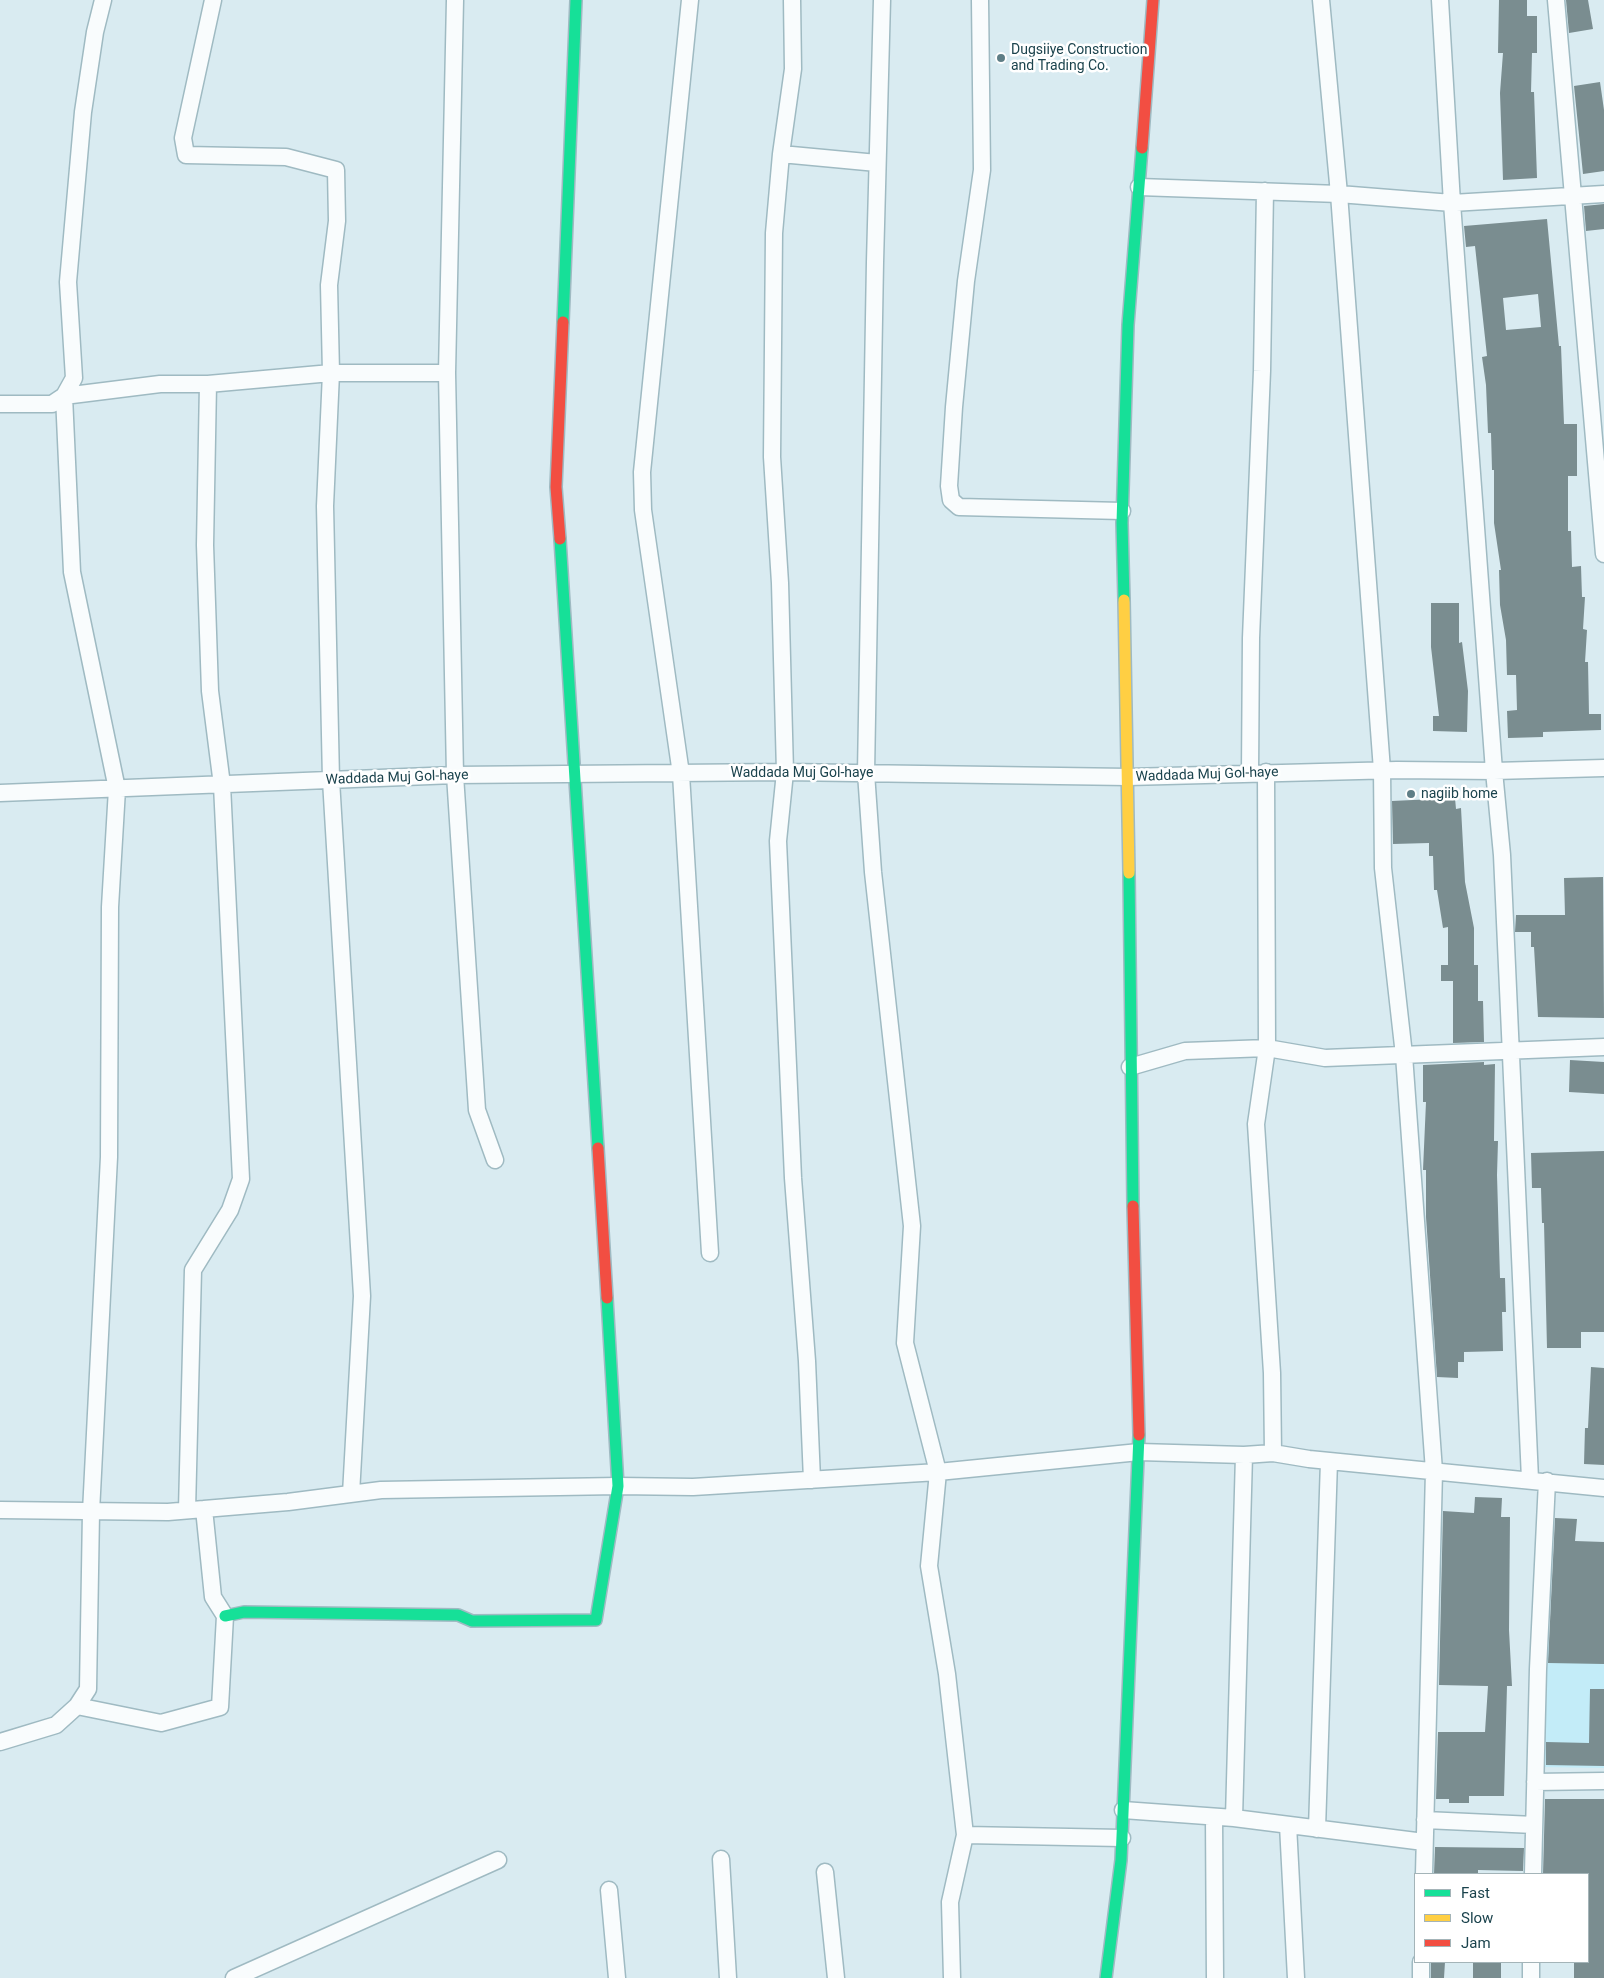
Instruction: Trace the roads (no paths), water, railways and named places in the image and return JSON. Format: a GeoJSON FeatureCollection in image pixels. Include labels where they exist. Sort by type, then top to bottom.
{"type":"FeatureCollection","features":[{"type":"Feature","properties":{"kind":"street"},"geometry":{"type":"LineString","coordinates":[[0,1742],[56,1725],[77,1706],[88,1689],[91,1512],[109,1157],[110,907],[117,789],[72,572],[64,396],[74,378],[68,282],[82,112],[95,32],[103,0]]}},
{"type":"Feature","properties":{"kind":"street"},"geometry":{"type":"LineString","coordinates":[[212,0],[183,138],[186,155],[286,157],[336,170],[337,220],[329,285],[331,373],[325,506],[331,780],[362,1296],[351,1494]]}},
{"type":"Feature","properties":{"kind":"street"},"geometry":{"type":"LineString","coordinates":[[455,0],[447,373],[455,775],[476,1110],[495,1160]]}},
{"type":"Feature","properties":{"kind":"street"},"geometry":{"type":"LineString","coordinates":[[225,1616],[244,1612],[458,1615],[472,1621],[596,1620],[618,1486],[576,775],[556,487],[576,0]]}},
{"type":"Feature","properties":{"kind":"street"},"geometry":{"type":"LineString","coordinates":[[690,0],[642,472],[643,510],[681,774],[710,1253]]}},
{"type":"Feature","properties":{"kind":"street"},"geometry":{"type":"LineString","coordinates":[[792,0],[792,69],[781,154],[774,233],[771,383],[772,457],[780,583],[786,772],[778,841],[793,1178],[807,1361],[812,1480]]}},
{"type":"Feature","properties":{"kind":"street"},"geometry":{"type":"LineString","coordinates":[[882,0],[877,163],[866,773],[872,872],[912,1226],[905,1343],[938,1472],[929,1566],[947,1674],[966,1835],[950,1902],[952,1978]]}},
{"type":"Feature","properties":{"kind":"street"},"geometry":{"type":"LineString","coordinates":[[980,0],[982,170],[966,281],[948,486],[950,500],[959,507],[1122,511]]}},
{"type":"Feature","properties":{"kind":"street"},"geometry":{"type":"LineString","coordinates":[[1106,1978],[1122,1838],[1139,1452],[1130,1067],[1128,777],[1122,511],[1128,325],[1153,0]]}},
{"type":"Feature","properties":{"kind":"street"},"geometry":{"type":"LineString","coordinates":[[1321,0],[1339,194],[1382,770],[1383,868],[1404,1055],[1434,1471],[1424,1873]]}},
{"type":"Feature","properties":{"kind":"street"},"geometry":{"type":"LineString","coordinates":[[1440,0],[1452,203],[1494,771],[1502,855],[1530,1479]]}},
{"type":"Feature","properties":{"kind":"street"},"geometry":{"type":"LineString","coordinates":[[1556,0],[1571,195],[1589,364],[1604,554]]}},
{"type":"Feature","properties":{"kind":"street"},"geometry":{"type":"LineString","coordinates":[[781,154],[877,163]]}},
{"type":"Feature","properties":{"kind":"street"},"geometry":{"type":"LineString","coordinates":[[1138,187],[1339,194],[1452,203],[1604,194]]}},
{"type":"Feature","properties":{"kind":"street"},"geometry":{"type":"LineString","coordinates":[[1264,191],[1262,370],[1252,638],[1267,1048],[1256,1124],[1272,1373],[1272,1453]]}},
{"type":"Feature","properties":{"kind":"street"},"geometry":{"type":"LineString","coordinates":[[0,404],[52,404],[64,396],[160,384],[208,384],[331,373],[447,373]]}},
{"type":"Feature","properties":{"kind":"street"},"geometry":{"type":"LineString","coordinates":[[187,1510],[193,1270],[230,1210],[241,1179],[222,785],[210,691],[205,545],[208,384]]}},
{"type":"Feature","properties":{"kind":"street","name":"Waddada Muj Gol-haye"},"geometry":{"type":"LineString","coordinates":[[0,793],[455,775],[786,772],[1128,777],[1382,770],[1494,771],[1604,768]]}},
{"type":"Feature","properties":{"kind":"street"},"geometry":{"type":"LineString","coordinates":[[1130,1067],[1185,1051],[1267,1048],[1326,1058],[1604,1047]]}},
{"type":"Feature","properties":{"kind":"street"},"geometry":{"type":"LineString","coordinates":[[0,1510],[91,1512],[187,1510],[288,1502],[381,1490],[618,1486],[693,1487],[938,1472],[1139,1452],[1244,1455],[1272,1453],[1329,1461],[1530,1479],[1604,1488]]}},
{"type":"Feature","properties":{"kind":"street"},"geometry":{"type":"LineString","coordinates":[[1234,1818],[1244,1455]]}},
{"type":"Feature","properties":{"kind":"street"},"geometry":{"type":"LineString","coordinates":[[1317,1829],[1329,1461]]}},
{"type":"Feature","properties":{"kind":"street"},"geometry":{"type":"LineString","coordinates":[[1533,1873],[1547,1481]]}},
{"type":"Feature","properties":{"kind":"street"},"geometry":{"type":"LineString","coordinates":[[77,1706],[160,1723],[220,1707],[225,1616],[213,1597],[204,1509]]}},
{"type":"Feature","properties":{"kind":"street"},"geometry":{"type":"LineString","coordinates":[[1535,1782],[1604,1781]]}},
{"type":"Feature","properties":{"kind":"street"},"geometry":{"type":"LineString","coordinates":[[1123,1810],[1234,1818],[1424,1842]]}},
{"type":"Feature","properties":{"kind":"street"},"geometry":{"type":"LineString","coordinates":[[1214,1817],[1215,1978]]}},
{"type":"Feature","properties":{"kind":"street"},"geometry":{"type":"LineString","coordinates":[[1425,1820],[1534,1825]]}},
{"type":"Feature","properties":{"kind":"street"},"geometry":{"type":"LineString","coordinates":[[1288,1825],[1296,1978]]}},
{"type":"Feature","properties":{"kind":"street"},"geometry":{"type":"LineString","coordinates":[[966,1835],[1122,1838]]}},
{"type":"Feature","properties":{"kind":"street"},"geometry":{"type":"LineString","coordinates":[[721,1859],[728,1978]]}},
{"type":"Feature","properties":{"kind":"street"},"geometry":{"type":"LineString","coordinates":[[234,1978],[498,1860]]}},
{"type":"Feature","properties":{"kind":"street"},"geometry":{"type":"LineString","coordinates":[[825,1872],[836,1978]]}},
{"type":"Feature","properties":{"kind":"street"},"geometry":{"type":"LineString","coordinates":[[608,1890],[616,1978]]}},
{"type":"Feature","properties":{"kind":"street"},"geometry":{"type":"LineString","coordinates":[[1421,1963],[1421,1978]]}},
{"type":"Feature","properties":{"kind":"street"},"geometry":{"type":"LineString","coordinates":[[1531,1963],[1531,1978]]}},
{"type":"Feature","properties":{"kind":"place","name":"Dugsiiye Construction and Trading Co."},"geometry":{"type":"Point","coordinates":[1001,58]}},
{"type":"Feature","properties":{"kind":"place","name":"nagiib home"},"geometry":{"type":"Point","coordinates":[1411,794]}}]}
